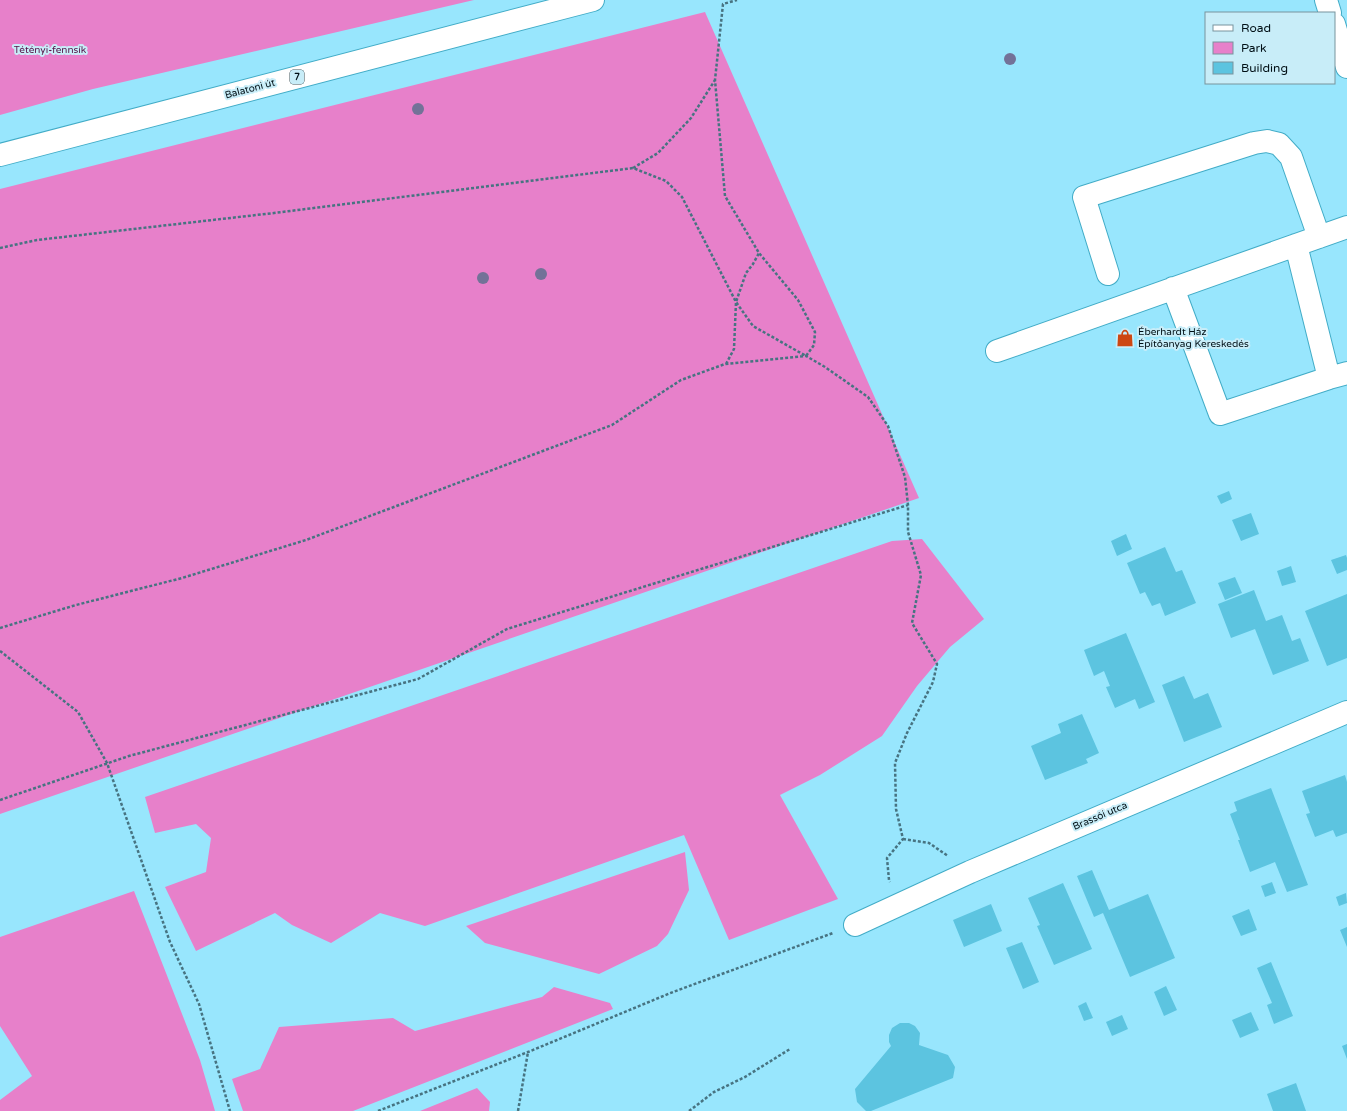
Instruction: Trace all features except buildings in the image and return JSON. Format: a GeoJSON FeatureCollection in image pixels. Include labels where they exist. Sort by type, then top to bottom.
{"type":"FeatureCollection","features":[{"type":"Feature","properties":{"kind":"main road","name":"Balatoni út"},"geometry":{"type":"LineString","coordinates":[[0,155],[593,0]]}},
{"type":"Feature","properties":{"kind":"main road"},"geometry":{"type":"LineString","coordinates":[[1326,0],[1330,12]]}},
{"type":"Feature","properties":{"kind":"main road"},"geometry":{"type":"LineString","coordinates":[[1335,27],[1347,67]]}},
{"type":"Feature","properties":{"kind":"main road"},"geometry":{"type":"LineString","coordinates":[[1108,274],[1084,197],[1254,142],[1266,141],[1279,144],[1292,157],[1319,237]]}},
{"type":"Feature","properties":{"kind":"main road"},"geometry":{"type":"LineString","coordinates":[[997,351],[1347,227]]}},
{"type":"Feature","properties":{"kind":"main road"},"geometry":{"type":"LineString","coordinates":[[1173,288],[1220,414],[1338,375],[1296,245]]}},
{"type":"Feature","properties":{"kind":"main road","name":"Brassói utca"},"geometry":{"type":"LineString","coordinates":[[855,925],[970,872],[1347,712]]}},
{"type":"Feature","properties":{"kind":"path"},"geometry":{"type":"LineString","coordinates":[[0,628],[76,605],[182,578],[306,540],[612,425],[681,380],[725,364],[806,356],[814,345],[815,332],[798,300],[759,252],[725,196],[716,80],[723,4],[737,0]]}},
{"type":"Feature","properties":{"kind":"path"},"geometry":{"type":"LineString","coordinates":[[0,248],[38,240],[274,214],[633,168],[658,153],[691,118],[716,80]]}},
{"type":"Feature","properties":{"kind":"path"},"geometry":{"type":"LineString","coordinates":[[633,168],[666,181],[682,197],[736,302],[753,326],[825,367],[868,397],[888,426],[905,477],[908,505],[908,532],[921,575],[912,623],[936,664],[933,682],[907,733],[895,762],[896,809],[903,839]]}},
{"type":"Feature","properties":{"kind":"path"},"geometry":{"type":"LineString","coordinates":[[725,364],[734,349],[736,302],[746,273],[753,264],[759,252]]}},
{"type":"Feature","properties":{"kind":"path"},"geometry":{"type":"LineString","coordinates":[[0,800],[129,756],[418,679],[507,629],[908,505]]}},
{"type":"Feature","properties":{"kind":"path"},"geometry":{"type":"LineString","coordinates":[[0,651],[78,712],[107,763],[170,942],[199,1004],[230,1111]]}},
{"type":"Feature","properties":{"kind":"path"},"geometry":{"type":"LineString","coordinates":[[903,839],[929,843],[970,872]]}},
{"type":"Feature","properties":{"kind":"path"},"geometry":{"type":"LineString","coordinates":[[903,839],[887,858],[889,880],[907,901]]}},
{"type":"Feature","properties":{"kind":"path"},"geometry":{"type":"LineString","coordinates":[[378,1111],[528,1052],[673,992],[855,925]]}},
{"type":"Feature","properties":{"kind":"path"},"geometry":{"type":"LineString","coordinates":[[689,1111],[714,1092],[745,1077],[790,1049]]}},
{"type":"Feature","properties":{"kind":"path"},"geometry":{"type":"LineString","coordinates":[[518,1111],[528,1052]]}},
{"type":"Feature","properties":{"kind":"green space","name":"Tétényi-fennsík"},"geometry":{"type":"Polygon","coordinates":[[[0,0],[474,0],[93,89],[0,115],[0,0]]]}},
{"type":"Feature","properties":{"kind":"green space"},"geometry":{"type":"Polygon","coordinates":[[[705,12],[919,498],[0,814],[0,189],[705,12]]]}},
{"type":"Feature","properties":{"kind":"green space"},"geometry":{"type":"Polygon","coordinates":[[[922,539],[984,619],[950,647],[917,686],[882,736],[820,775],[780,795],[838,899],[729,940],[684,835],[425,926],[380,913],[331,943],[292,925],[275,913],[196,951],[165,887],[206,872],[211,838],[196,824],[155,833],[145,797],[892,541],[922,539]]]}},
{"type":"Feature","properties":{"kind":"green space"},"geometry":{"type":"Polygon","coordinates":[[[685,852],[689,890],[668,934],[657,946],[599,974],[485,943],[466,926],[685,852]]]}},
{"type":"Feature","properties":{"kind":"green space"},"geometry":{"type":"Polygon","coordinates":[[[134,891],[200,1060],[215,1111],[0,1111],[0,1100],[32,1076],[0,1026],[0,937],[134,891]]]}},
{"type":"Feature","properties":{"kind":"green space"},"geometry":{"type":"Polygon","coordinates":[[[554,987],[610,1003],[613,1009],[353,1111],[243,1111],[232,1079],[260,1069],[279,1027],[393,1018],[415,1031],[542,997],[554,987]]]}},
{"type":"Feature","properties":{"kind":"green space"},"geometry":{"type":"Polygon","coordinates":[[[477,1088],[490,1102],[489,1111],[420,1111],[477,1088]]]}},
{"type":"Feature","properties":{"kind":"place","name":"Éberhardt Ház Építőanyag Kereskedés"},"geometry":{"type":"Point","coordinates":[1125,338]}}]}
